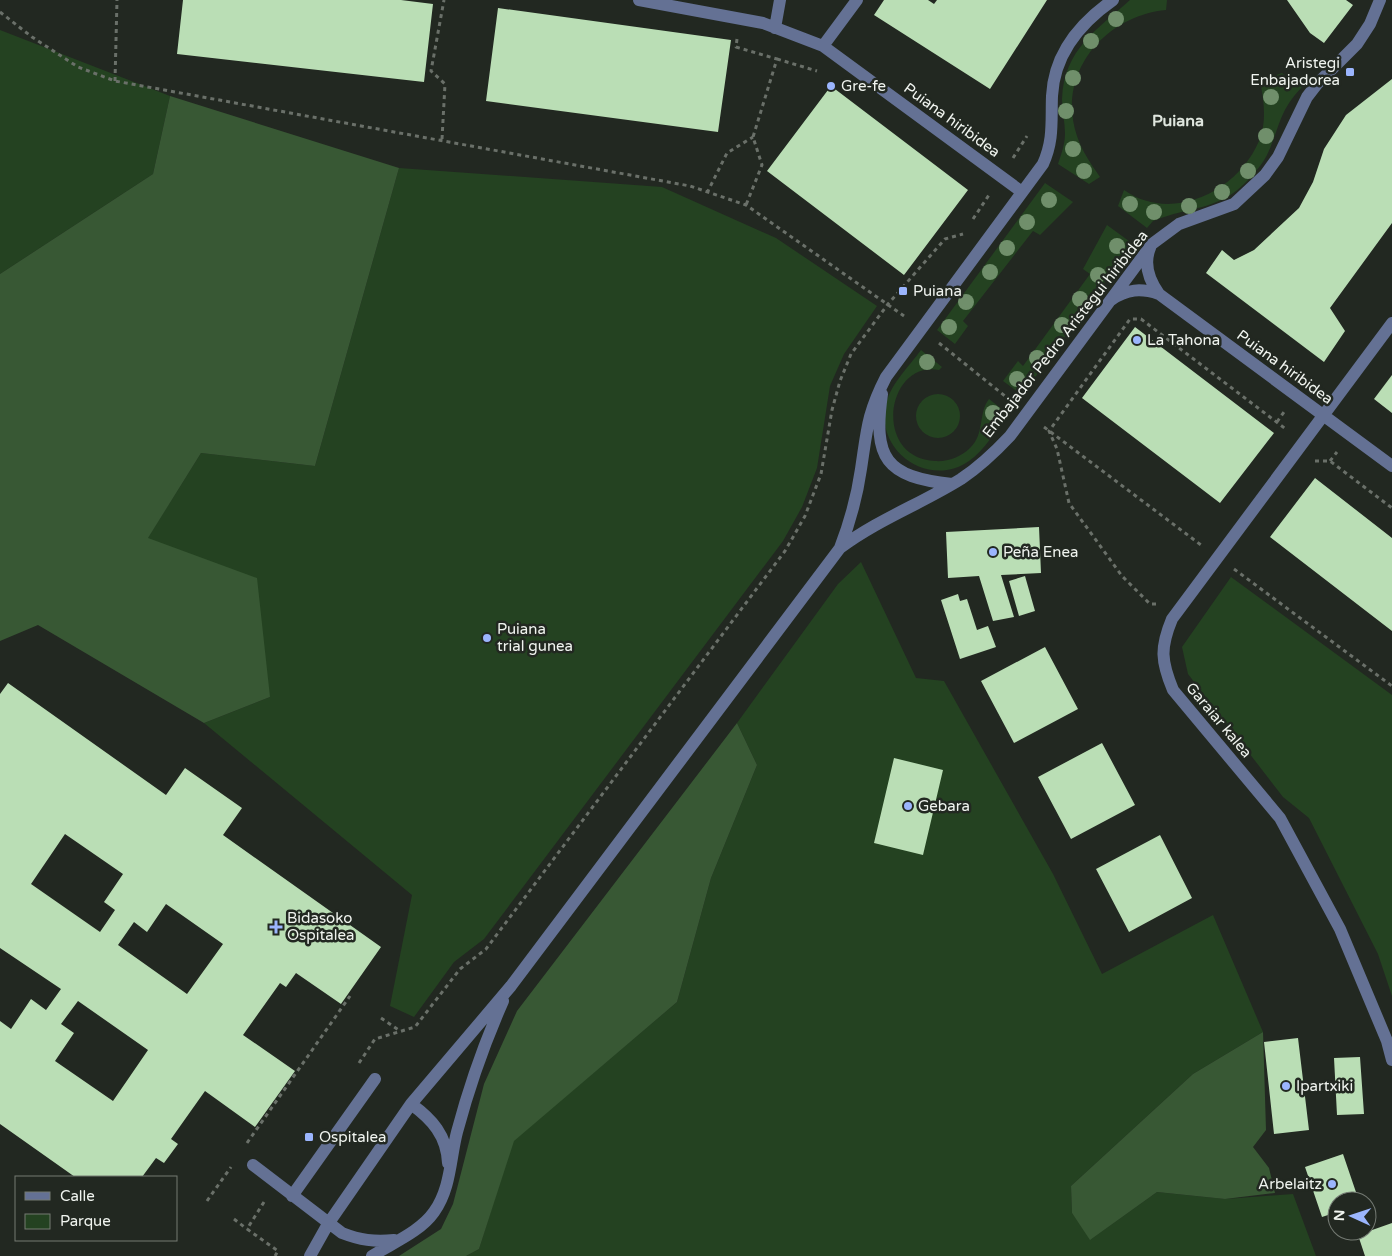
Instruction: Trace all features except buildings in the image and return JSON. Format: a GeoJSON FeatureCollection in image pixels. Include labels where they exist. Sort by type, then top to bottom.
{"type":"FeatureCollection","features":[{"type":"Feature","properties":{"kind":"street","name":"Puiana hiribidea"},"geometry":{"type":"LineString","coordinates":[[639,0],[741,19],[775,28],[823,46],[1022,192]]}},
{"type":"Feature","properties":{"kind":"street"},"geometry":{"type":"LineString","coordinates":[[775,28],[780,0]]}},
{"type":"Feature","properties":{"kind":"street"},"geometry":{"type":"LineString","coordinates":[[823,46],[857,0]]}},
{"type":"Feature","properties":{"kind":"street"},"geometry":{"type":"LineString","coordinates":[[310,1256],[328,1224],[412,1104],[511,986],[840,548],[857,495],[866,424],[871,408],[886,376],[1043,164],[1048,153],[1053,129],[1052,95],[1063,54],[1073,35],[1087,19],[1113,0]]}},
{"type":"Feature","properties":{"kind":"street","name":"Embajador Pedro Aristegui hiribidea"},"geometry":{"type":"LineString","coordinates":[[840,548],[875,524],[952,484],[994,452],[1026,413],[1152,244],[1179,224],[1234,204],[1260,180],[1278,157],[1307,97],[1317,84],[1358,44],[1370,24],[1380,0]]}},
{"type":"Feature","properties":{"kind":"street","name":"Puiana hiribidea"},"geometry":{"type":"LineString","coordinates":[[1152,244],[1148,252],[1147,271],[1152,284],[1159,294],[1392,466]]}},
{"type":"Feature","properties":{"kind":"street","name":"Puiana hiribidea"},"geometry":{"type":"LineString","coordinates":[[1108,302],[1120,294],[1133,290],[1146,290],[1159,294]]}},
{"type":"Feature","properties":{"kind":"street","name":"Garaiar kalea"},"geometry":{"type":"LineString","coordinates":[[1392,323],[1172,619],[1162,648],[1164,670],[1173,690],[1280,818],[1340,930],[1387,1041],[1392,1060]]}},
{"type":"Feature","properties":{"kind":"street"},"geometry":{"type":"LineString","coordinates":[[886,376],[879,423],[879,438],[884,457],[891,465],[912,476],[952,484]]}},
{"type":"Feature","properties":{"kind":"street"},"geometry":{"type":"LineString","coordinates":[[372,1256],[421,1226],[433,1214],[447,1186],[456,1134],[470,1084],[488,1034],[511,986]]}},
{"type":"Feature","properties":{"kind":"street"},"geometry":{"type":"LineString","coordinates":[[292,1196],[375,1079]]}},
{"type":"Feature","properties":{"kind":"street"},"geometry":{"type":"LineString","coordinates":[[412,1104],[435,1125],[443,1139],[448,1154],[447,1186]]}},
{"type":"Feature","properties":{"kind":"street"},"geometry":{"type":"LineString","coordinates":[[253,1165],[342,1233],[357,1239],[374,1242],[399,1239]]}},
{"type":"Feature","properties":{"kind":"path"},"geometry":{"type":"LineString","coordinates":[[115,81],[117,0]]}},
{"type":"Feature","properties":{"kind":"path"},"geometry":{"type":"LineString","coordinates":[[442,139],[445,84],[431,72],[444,0]]}},
{"type":"Feature","properties":{"kind":"path"},"geometry":{"type":"LineString","coordinates":[[0,12],[32,37],[78,67],[115,81],[442,139],[690,186],[746,205],[921,328],[1049,431],[1392,686]]}},
{"type":"Feature","properties":{"kind":"path"},"geometry":{"type":"LineString","coordinates":[[741,19],[736,47],[777,59],[753,137],[762,165],[746,205]]}},
{"type":"Feature","properties":{"kind":"path"},"geometry":{"type":"LineString","coordinates":[[706,193],[727,153],[753,137]]}},
{"type":"Feature","properties":{"kind":"path"},"geometry":{"type":"LineString","coordinates":[[1049,431],[1130,319],[1141,319],[1287,429],[1288,442],[1298,450],[1313,461],[1330,461],[1392,508]]}},
{"type":"Feature","properties":{"kind":"path"},"geometry":{"type":"LineString","coordinates":[[356,1066],[375,1039],[414,1027],[460,969],[486,949],[785,551],[805,516],[821,474],[832,410],[840,381],[851,354]]}},
{"type":"Feature","properties":{"kind":"path"},"geometry":{"type":"LineString","coordinates":[[1049,431],[1057,449],[1069,503],[1122,576],[1150,604],[1160,605]]}},
{"type":"Feature","properties":{"kind":"path"},"geometry":{"type":"LineString","coordinates":[[241,1152],[350,996]]}},
{"type":"Feature","properties":{"kind":"path"},"geometry":{"type":"LineString","coordinates":[[380,1018],[400,1031]]}},
{"type":"Feature","properties":{"kind":"path"},"geometry":{"type":"LineString","coordinates":[[207,1200],[236,1160]]}},
{"type":"Feature","properties":{"kind":"path"},"geometry":{"type":"LineString","coordinates":[[247,1228],[264,1202]]}},
{"type":"Feature","properties":{"kind":"path"},"geometry":{"type":"LineString","coordinates":[[234,1220],[278,1251],[275,1256]]}},
{"type":"Feature","properties":{"kind":"green space"},"geometry":{"type":"Polygon","coordinates":[[[1130,0],[1167,0],[1166,10],[1144,15],[1123,24],[1105,36],[1090,52],[1080,70],[1073,91],[1072,113],[1079,142],[1100,177],[1089,184],[1058,164],[1065,138],[1062,99],[1064,82],[1069,67],[1084,42],[1130,0]]]}},
{"type":"Feature","properties":{"kind":"green space"},"geometry":{"type":"Polygon","coordinates":[[[0,30],[170,96],[153,174],[0,274],[0,30]]]}},
{"type":"Feature","properties":{"kind":"green space"},"geometry":{"type":"Polygon","coordinates":[[[1282,73],[1302,87],[1288,104],[1265,159],[1238,189],[1218,202],[1153,221],[1147,228],[1118,206],[1124,190],[1143,200],[1162,204],[1182,203],[1202,197],[1236,175],[1249,159],[1262,134],[1264,111],[1260,81],[1282,73]]]}},
{"type":"Feature","properties":{"kind":"green space"},"geometry":{"type":"Polygon","coordinates":[[[170,96],[399,168],[315,466],[201,453],[148,538],[257,578],[270,697],[204,723],[38,625],[0,641],[0,274],[153,174],[170,96]]]}},
{"type":"Feature","properties":{"kind":"green space","name":"Puiana trial gunea"},"geometry":{"type":"Polygon","coordinates":[[[399,168],[662,187],[776,238],[877,306],[844,354],[830,386],[817,468],[802,507],[783,541],[484,939],[454,962],[414,1017],[390,1006],[412,895],[204,723],[270,697],[147,539],[201,453],[315,466],[399,168]]]}},
{"type":"Feature","properties":{"kind":"green space"},"geometry":{"type":"Polygon","coordinates":[[[1045,183],[1073,202],[1040,235],[1033,231],[963,321],[968,326],[955,344],[937,330],[1045,183]]]}},
{"type":"Feature","properties":{"kind":"green space"},"geometry":{"type":"Polygon","coordinates":[[[1107,225],[1133,244],[1022,395],[1003,381],[1018,361],[1023,366],[1090,274],[1083,269],[1107,225]]]}},
{"type":"Feature","properties":{"kind":"green space"},"geometry":{"type":"Polygon","coordinates":[[[921,350],[942,367],[939,370],[921,371],[907,380],[898,394],[894,411],[895,428],[902,444],[915,456],[935,461],[944,461],[962,454],[970,448],[978,436],[989,399],[1008,414],[975,456],[954,468],[939,471],[924,468],[910,462],[898,452],[890,439],[885,425],[885,408],[890,392],[921,350]]]}},
{"type":"Feature","properties":{"kind":"green space"},"geometry":{"type":"Polygon","coordinates":[[[938,394],[950,398],[956,404],[960,416],[956,428],[950,434],[938,438],[926,434],[920,428],[916,416],[920,404],[926,398],[938,394]]]}},
{"type":"Feature","properties":{"kind":"green space"},"geometry":{"type":"Polygon","coordinates":[[[861,562],[916,678],[944,681],[1053,874],[1102,974],[1213,915],[1263,1032],[1193,1074],[1071,1186],[1072,1213],[1091,1239],[1157,1192],[1225,1199],[1293,1194],[1316,1256],[466,1256],[479,1249],[513,1141],[677,1002],[711,878],[757,765],[737,723],[838,584],[861,562]]]}},
{"type":"Feature","properties":{"kind":"green space"},"geometry":{"type":"Polygon","coordinates":[[[1231,577],[1392,695],[1392,996],[1378,954],[1309,818],[1283,797],[1188,674],[1182,647],[1231,577]]]}},
{"type":"Feature","properties":{"kind":"green space"},"geometry":{"type":"Polygon","coordinates":[[[737,723],[757,765],[711,878],[677,1002],[514,1141],[479,1249],[466,1256],[399,1256],[441,1229],[453,1204],[484,1084],[517,1011],[737,723]]]}},
{"type":"Feature","properties":{"kind":"green space"},"geometry":{"type":"Polygon","coordinates":[[[1263,1032],[1266,1130],[1253,1147],[1269,1168],[1275,1193],[1225,1199],[1157,1192],[1090,1240],[1072,1213],[1071,1186],[1193,1074],[1263,1032]]]}},
{"type":"Feature","properties":{"kind":"place","name":"Aristegi Enbajadorea"},"geometry":{"type":"Point","coordinates":[1350,72]}},
{"type":"Feature","properties":{"kind":"place","name":"Gre-fe"},"geometry":{"type":"Point","coordinates":[831,86]}},
{"type":"Feature","properties":{"kind":"place","name":"Puiana"},"geometry":{"type":"Point","coordinates":[903,291]}},
{"type":"Feature","properties":{"kind":"place","name":"La Tahona"},"geometry":{"type":"Point","coordinates":[1137,340]}},
{"type":"Feature","properties":{"kind":"place","name":"Peña Enea"},"geometry":{"type":"Point","coordinates":[993,552]}},
{"type":"Feature","properties":{"kind":"place","name":"Puiana trial gunea"},"geometry":{"type":"Point","coordinates":[487,638]}},
{"type":"Feature","properties":{"kind":"place","name":"Gebara"},"geometry":{"type":"Point","coordinates":[908,806]}},
{"type":"Feature","properties":{"kind":"place","name":"Bidasoko Ospitalea"},"geometry":{"type":"Point","coordinates":[276,927]}},
{"type":"Feature","properties":{"kind":"place","name":"Ipartxiki"},"geometry":{"type":"Point","coordinates":[1286,1086]}},
{"type":"Feature","properties":{"kind":"place","name":"Ospitalea"},"geometry":{"type":"Point","coordinates":[309,1137]}},
{"type":"Feature","properties":{"kind":"place","name":"Arbelaitz"},"geometry":{"type":"Point","coordinates":[1332,1184]}},
{"type":"Feature","properties":{"kind":"district","name":"Puiana"},"geometry":{"type":"Point","coordinates":[1178,120]}}]}
